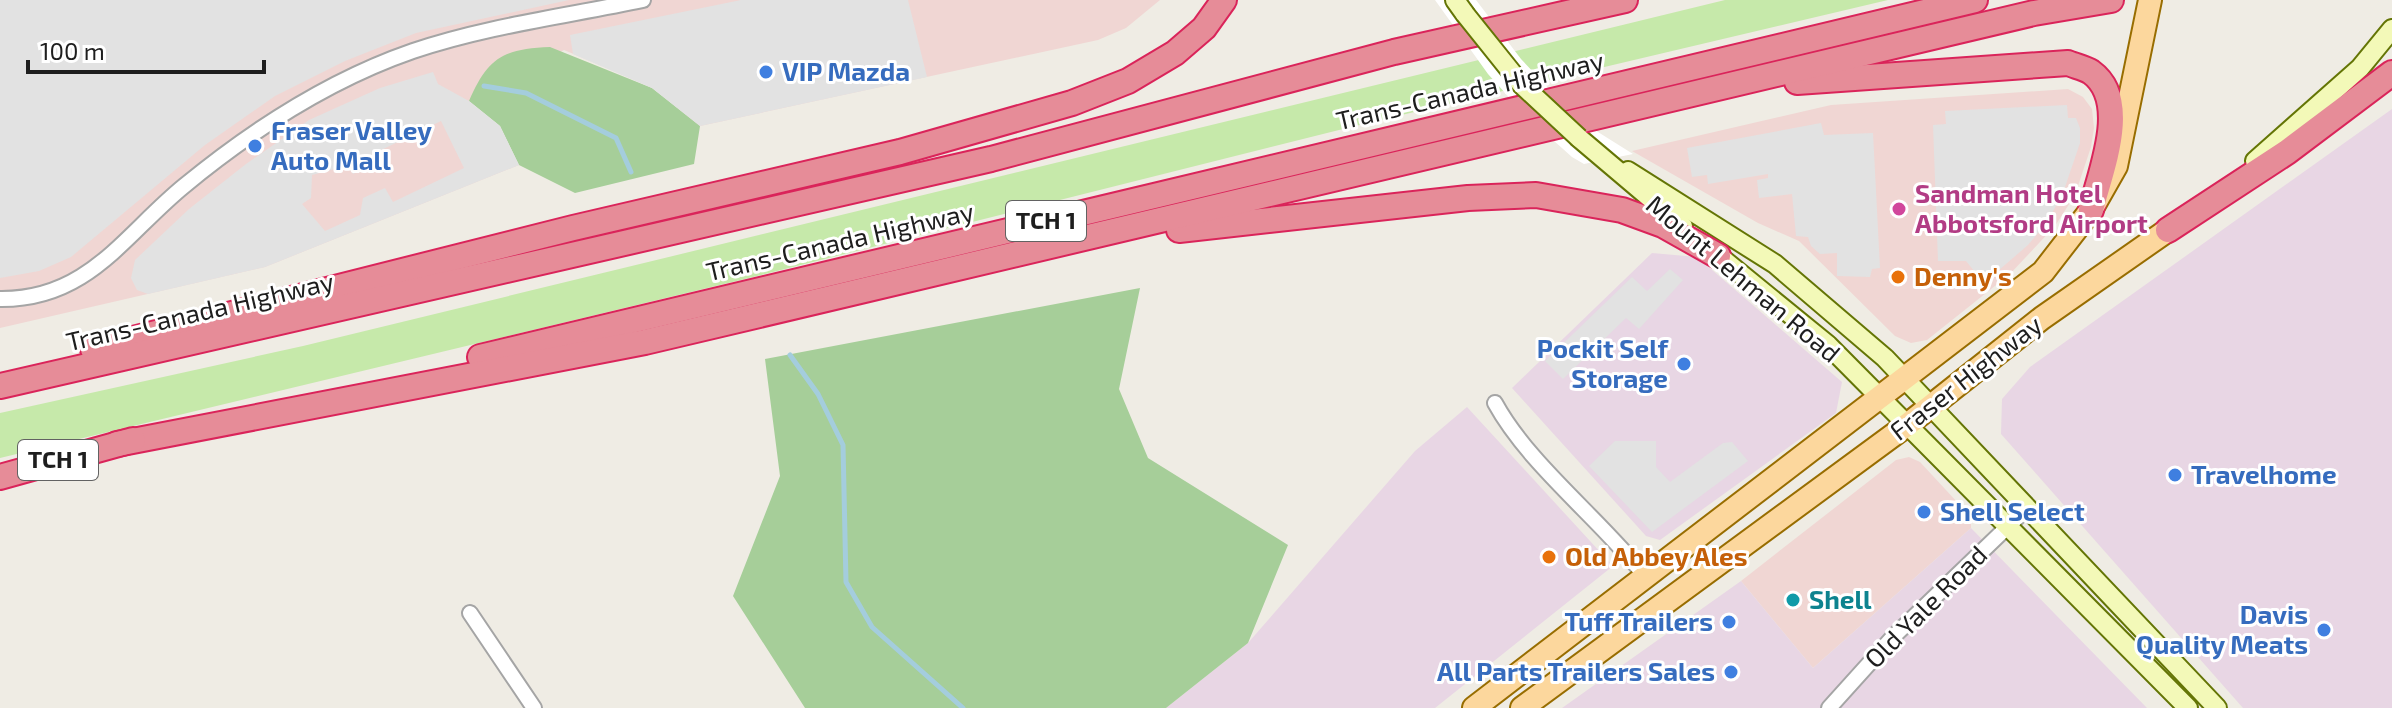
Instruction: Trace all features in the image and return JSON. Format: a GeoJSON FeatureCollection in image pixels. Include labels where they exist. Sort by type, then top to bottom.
{"type":"FeatureCollection","features":[{"type":"Feature","properties":{"kind":"highway"},"geometry":{"type":"LineString","coordinates":[[0,374],[573,228],[900,152],[1072,103],[1128,81],[1175,53],[1204,28],[1224,0]]}},
{"type":"Feature","properties":{"kind":"highway"},"geometry":{"type":"LineString","coordinates":[[1394,52],[1584,0]]}},
{"type":"Feature","properties":{"kind":"highway","name":"Trans-Canada Highway"},"geometry":{"type":"LineString","coordinates":[[0,386],[991,159],[1394,52],[1625,0]]}},
{"type":"Feature","properties":{"kind":"highway","name":"Trans-Canada Highway"},"geometry":{"type":"LineString","coordinates":[[0,477],[117,444],[1975,0]]}},
{"type":"Feature","properties":{"kind":"highway"},"geometry":{"type":"LineString","coordinates":[[117,444],[645,342],[2034,13],[2111,0]]}},
{"type":"Feature","properties":{"kind":"highway"},"geometry":{"type":"LineString","coordinates":[[1695,93],[1832,79],[2068,63],[2091,72],[2106,89],[2111,120],[2091,210]]}},
{"type":"Feature","properties":{"kind":"highway"},"geometry":{"type":"LineString","coordinates":[[2168,230],[2287,152],[2392,73]]}},
{"type":"Feature","properties":{"kind":"highway"},"geometry":{"type":"LineString","coordinates":[[1085,239],[1453,200],[1536,195],[1622,210],[1663,225],[1718,256]]}},
{"type":"Feature","properties":{"kind":"main road","name":"Mount Lehman Road"},"geometry":{"type":"LineString","coordinates":[[1455,0],[1531,94],[1628,183],[1808,326],[2188,708]]}},
{"type":"Feature","properties":{"kind":"main road","name":"Fraser Highway"},"geometry":{"type":"LineString","coordinates":[[1474,708],[2043,272],[2091,210],[2116,166],[2150,0]]}},
{"type":"Feature","properties":{"kind":"main road","name":"Fraser Highway"},"geometry":{"type":"LineString","coordinates":[[1522,708],[1907,425],[2042,318],[2168,230],[2315,111],[2360,68],[2392,29]]}},
{"type":"Feature","properties":{"kind":"main road","name":"Mount Lehman Road"},"geometry":{"type":"LineString","coordinates":[[1602,156],[1775,264],[1858,334],[2217,708]]}},
{"type":"Feature","properties":{"kind":"street"},"geometry":{"type":"LineString","coordinates":[[0,299],[49,292],[83,278],[115,255],[183,187],[247,137],[356,76],[410,52],[457,38],[643,0]]}},
{"type":"Feature","properties":{"kind":"street"},"geometry":{"type":"LineString","coordinates":[[1495,403],[1510,431],[1615,538],[1645,576]]}},
{"type":"Feature","properties":{"kind":"street","name":"Old Yale Road"},"geometry":{"type":"LineString","coordinates":[[1829,708],[1893,637],[2026,509]]}},
{"type":"Feature","properties":{"kind":"street"},"geometry":{"type":"LineString","coordinates":[[470,613],[534,708]]}},
{"type":"Feature","properties":{"kind":"shaded area","name":"Fraser Valley Auto Mall"},"geometry":{"type":"Polygon","coordinates":[[[0,0],[1160,0],[1126,28],[1098,40],[700,126],[652,87],[564,50],[469,101],[519,165],[265,267],[0,328],[0,0]]]}},
{"type":"Feature","properties":{"kind":"shaded area"},"geometry":{"type":"Polygon","coordinates":[[[0,0],[569,0],[416,33],[345,61],[275,96],[205,145],[71,257],[39,271],[0,278],[0,0]]]}},
{"type":"Feature","properties":{"kind":"shaded area"},"geometry":{"type":"Polygon","coordinates":[[[741,0],[908,0],[927,77],[700,126],[652,88],[573,54],[570,35],[741,0]]]}},
{"type":"Feature","properties":{"kind":"shaded area"},"geometry":{"type":"Polygon","coordinates":[[[433,72],[438,84],[469,101],[500,126],[519,165],[265,267],[148,294],[137,290],[131,278],[135,260],[189,209],[309,120],[380,88],[433,72]],[[441,121],[371,155],[374,164],[353,174],[349,168],[338,168],[312,175],[311,198],[302,204],[325,231],[360,215],[363,198],[385,188],[393,202],[464,168],[441,121]]]}},
{"type":"Feature","properties":{"kind":"shaded area","name":"Sandman Hotel Abbotsford Airport"},"geometry":{"type":"Polygon","coordinates":[[[2068,89],[2083,97],[2092,109],[2094,128],[2075,195],[2055,226],[2010,274],[1927,340],[1911,343],[1895,336],[1799,241],[1758,223],[1632,151],[1831,105],[2068,89]]]}},
{"type":"Feature","properties":{"kind":"shaded area"},"geometry":{"type":"Polygon","coordinates":[[[2067,105],[2068,118],[2076,118],[2080,128],[2080,143],[2064,190],[2048,221],[2028,245],[1984,283],[1966,261],[1938,261],[1933,125],[1946,124],[1945,111],[2067,105]]]}},
{"type":"Feature","properties":{"kind":"shaded area"},"geometry":{"type":"Polygon","coordinates":[[[2392,109],[2392,708],[2243,708],[2001,434],[2002,399],[2030,367],[2392,109]]]}},
{"type":"Feature","properties":{"kind":"shaded area"},"geometry":{"type":"Polygon","coordinates":[[[1821,123],[1824,135],[1873,133],[1880,268],[1872,269],[1870,277],[1837,276],[1837,253],[1820,254],[1811,246],[1808,237],[1796,236],[1792,194],[1759,198],[1757,180],[1768,178],[1768,174],[1708,184],[1707,175],[1692,177],[1687,148],[1821,123]]]}},
{"type":"Feature","properties":{"kind":"shaded area"},"geometry":{"type":"Polygon","coordinates":[[[1652,253],[1697,257],[1842,382],[1836,413],[1660,540],[1646,536],[1512,388],[1652,253]]]}},
{"type":"Feature","properties":{"kind":"shaded area"},"geometry":{"type":"Polygon","coordinates":[[[1670,269],[1683,280],[1639,329],[1626,318],[1563,379],[1545,361],[1632,277],[1647,291],[1670,269]]]}},
{"type":"Feature","properties":{"kind":"shaded area"},"geometry":{"type":"Polygon","coordinates":[[[1467,407],[1613,566],[1435,708],[1166,708],[1248,643],[1415,451],[1467,407]]]}},
{"type":"Feature","properties":{"kind":"shaded area"},"geometry":{"type":"Polygon","coordinates":[[[1615,441],[1656,441],[1656,467],[1670,482],[1723,443],[1732,442],[1748,461],[1652,532],[1589,466],[1615,441]]]}},
{"type":"Feature","properties":{"kind":"shaded area"},"geometry":{"type":"Polygon","coordinates":[[[1909,457],[1920,462],[1971,517],[1971,528],[1813,668],[1741,581],[1896,460],[1909,457]]]}},
{"type":"Feature","properties":{"kind":"shaded area"},"geometry":{"type":"Polygon","coordinates":[[[1971,528],[2147,708],[1562,708],[1741,581],[1813,668],[1971,528]]]}},
{"type":"Feature","properties":{"kind":"green space"},"geometry":{"type":"Polygon","coordinates":[[[1725,0],[1888,0],[1351,127],[749,278],[0,458],[0,413],[303,346],[1725,0]]]}},
{"type":"Feature","properties":{"kind":"green space"},"geometry":{"type":"Polygon","coordinates":[[[550,47],[652,88],[700,126],[694,164],[575,193],[519,165],[500,126],[469,101],[483,74],[499,58],[520,50],[550,47]]]}},
{"type":"Feature","properties":{"kind":"green space"},"geometry":{"type":"Polygon","coordinates":[[[1140,288],[1119,389],[1148,458],[1288,545],[1248,643],[1166,708],[805,708],[733,596],[780,476],[765,359],[1140,288]]]}},
{"type":"Feature","properties":{"kind":"pier"},"geometry":{"type":"Polygon","coordinates":[[[1435,0],[1476,0],[1521,59],[1552,92],[1590,127],[1633,154],[1584,164],[1572,157],[1525,115],[1488,74],[1435,0]]]}},
{"type":"Feature","properties":{"kind":"waterway"},"geometry":{"type":"LineString","coordinates":[[484,86],[526,93],[616,138],[631,172]]}},
{"type":"Feature","properties":{"kind":"waterway"},"geometry":{"type":"LineString","coordinates":[[790,355],[818,394],[843,445],[846,582],[872,627],[963,708]]}},
{"type":"Feature","properties":{"kind":"place","name":"VIP Mazda"},"geometry":{"type":"Point","coordinates":[766,72]}},
{"type":"Feature","properties":{"kind":"place","name":"Fraser Valley Auto Mall"},"geometry":{"type":"Point","coordinates":[255,146]}},
{"type":"Feature","properties":{"kind":"place","name":"Sandman Hotel Abbotsford Airport"},"geometry":{"type":"Point","coordinates":[1899,209]}},
{"type":"Feature","properties":{"kind":"place","name":"Denny's"},"geometry":{"type":"Point","coordinates":[1898,277]}},
{"type":"Feature","properties":{"kind":"place","name":"Pockit Self Storage"},"geometry":{"type":"Point","coordinates":[1684,364]}},
{"type":"Feature","properties":{"kind":"place","name":"Travelhome"},"geometry":{"type":"Point","coordinates":[2175,475]}},
{"type":"Feature","properties":{"kind":"place","name":"Shell Select"},"geometry":{"type":"Point","coordinates":[1924,512]}},
{"type":"Feature","properties":{"kind":"place","name":"Old Abbey Ales"},"geometry":{"type":"Point","coordinates":[1549,557]}},
{"type":"Feature","properties":{"kind":"place","name":"Shell"},"geometry":{"type":"Point","coordinates":[1793,600]}},
{"type":"Feature","properties":{"kind":"place","name":"Tuff Trailers"},"geometry":{"type":"Point","coordinates":[1729,622]}},
{"type":"Feature","properties":{"kind":"place","name":"Davis Quality Meats"},"geometry":{"type":"Point","coordinates":[2324,630]}},
{"type":"Feature","properties":{"kind":"place","name":"All Parts Trailers Sales"},"geometry":{"type":"Point","coordinates":[1731,672]}}]}
